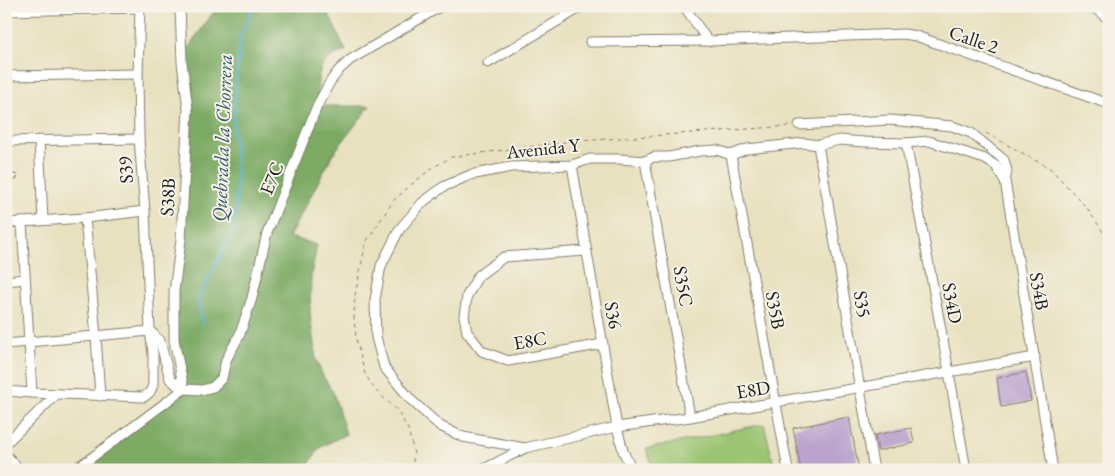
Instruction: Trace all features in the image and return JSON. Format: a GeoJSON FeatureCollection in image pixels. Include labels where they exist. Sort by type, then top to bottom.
{"type":"FeatureCollection","features":[{"type":"Feature","properties":{"kind":"street","name":"S38B"},"geometry":{"type":"LineString","coordinates":[[180,6],[182,62],[188,109],[181,240],[174,291],[174,340],[184,388]]}},
{"type":"Feature","properties":{"kind":"street","name":"E7C"},"geometry":{"type":"LineString","coordinates":[[184,388],[202,390],[213,387],[222,378],[226,360],[240,334],[252,298],[267,233],[317,106],[330,82],[350,60],[441,6]]}},
{"type":"Feature","properties":{"kind":"street"},"geometry":{"type":"LineString","coordinates":[[488,63],[583,6]]}},
{"type":"Feature","properties":{"kind":"street"},"geometry":{"type":"LineString","coordinates":[[684,6],[708,41]]}},
{"type":"Feature","properties":{"kind":"street"},"geometry":{"type":"LineString","coordinates":[[1091,6],[1109,20]]}},
{"type":"Feature","properties":{"kind":"street"},"geometry":{"type":"LineString","coordinates":[[6,11],[140,7]]}},
{"type":"Feature","properties":{"kind":"street","name":"S39"},"geometry":{"type":"LineString","coordinates":[[100,396],[144,397],[150,392],[153,385],[145,211],[139,139],[140,7]]}},
{"type":"Feature","properties":{"kind":"street","name":"Calle 2"},"geometry":{"type":"LineString","coordinates":[[590,42],[708,41],[904,34],[916,36],[1103,102]]}},
{"type":"Feature","properties":{"kind":"street"},"geometry":{"type":"LineString","coordinates":[[6,76],[138,74]]}},
{"type":"Feature","properties":{"kind":"street"},"geometry":{"type":"LineString","coordinates":[[798,126],[890,120],[952,126],[971,133]]}},
{"type":"Feature","properties":{"kind":"street","name":"S34B"},"geometry":{"type":"LineString","coordinates":[[971,133],[1004,160],[1007,171],[1005,181],[1053,470]]}},
{"type":"Feature","properties":{"kind":"street"},"geometry":{"type":"LineString","coordinates":[[6,141],[139,139]]}},
{"type":"Feature","properties":{"kind":"street"},"geometry":{"type":"LineString","coordinates":[[39,140],[43,220]]}},
{"type":"Feature","properties":{"kind":"street","name":"Avenida Y"},"geometry":{"type":"LineString","coordinates":[[525,448],[463,437],[440,426],[411,400],[384,367],[376,337],[375,300],[381,266],[399,230],[422,203],[443,187],[470,174],[511,167],[572,165],[590,159],[620,158],[645,161],[654,157],[669,157],[700,151],[718,150],[732,155],[748,149],[804,143],[818,145],[839,140],[906,143],[929,142],[985,159],[996,166],[1005,181]]}},
{"type":"Feature","properties":{"kind":"street","name":"S34D"},"geometry":{"type":"LineString","coordinates":[[906,143],[950,372],[966,470]]}},
{"type":"Feature","properties":{"kind":"street","name":"S35"},"geometry":{"type":"LineString","coordinates":[[818,145],[874,470]]}},
{"type":"Feature","properties":{"kind":"street","name":"S35B"},"geometry":{"type":"LineString","coordinates":[[732,155],[788,470]]}},
{"type":"Feature","properties":{"kind":"street","name":"S35C"},"geometry":{"type":"LineString","coordinates":[[645,161],[690,417]]}},
{"type":"Feature","properties":{"kind":"street","name":"S36"},"geometry":{"type":"LineString","coordinates":[[572,165],[585,251],[617,427],[632,470]]}},
{"type":"Feature","properties":{"kind":"street"},"geometry":{"type":"LineString","coordinates":[[6,223],[85,218],[145,211]]}},
{"type":"Feature","properties":{"kind":"street"},"geometry":{"type":"LineString","coordinates":[[6,391],[100,396],[85,218]]}},
{"type":"Feature","properties":{"kind":"street"},"geometry":{"type":"LineString","coordinates":[[22,222],[32,393]]}},
{"type":"Feature","properties":{"kind":"street","name":"E8C"},"geometry":{"type":"LineString","coordinates":[[585,251],[504,257],[478,276],[468,296],[464,316],[467,332],[482,351],[508,361],[603,344]]}},
{"type":"Feature","properties":{"kind":"street"},"geometry":{"type":"LineString","coordinates":[[6,281],[25,279]]}},
{"type":"Feature","properties":{"kind":"street"},"geometry":{"type":"LineString","coordinates":[[6,344],[150,331],[160,341],[170,379],[184,388],[75,470]]}},
{"type":"Feature","properties":{"kind":"street","name":"E8D"},"geometry":{"type":"LineString","coordinates":[[482,470],[525,448],[617,427],[690,417],[1035,357]]}},
{"type":"Feature","properties":{"kind":"street"},"geometry":{"type":"LineString","coordinates":[[6,442],[56,394]]}},
{"type":"Feature","properties":{"kind":"street"},"geometry":{"type":"LineString","coordinates":[[6,455],[20,470]]}},
{"type":"Feature","properties":{"kind":"lane"},"geometry":{"type":"LineString","coordinates":[[6,179],[14,177]]}},
{"type":"Feature","properties":{"kind":"path"},"geometry":{"type":"LineString","coordinates":[[412,470],[414,454],[408,429],[397,410],[376,391],[365,374],[356,339],[354,318],[355,295],[366,242],[394,200],[432,168],[452,157],[566,142],[798,126]]}},
{"type":"Feature","properties":{"kind":"path"},"geometry":{"type":"LineString","coordinates":[[971,133],[985,133],[1051,169],[1087,208],[1109,241]]}},
{"type":"Feature","properties":{"kind":"green space"},"geometry":{"type":"Polygon","coordinates":[[[218,6],[325,6],[346,51],[335,55],[323,64],[318,81],[320,101],[318,106],[370,106],[333,154],[289,237],[317,245],[311,275],[310,314],[316,360],[333,392],[346,434],[318,449],[306,470],[75,470],[184,388],[174,340],[193,96],[185,52],[218,6]]]}},
{"type":"Feature","properties":{"kind":"green space"},"geometry":{"type":"Polygon","coordinates":[[[764,424],[775,470],[654,470],[646,449],[764,424]]]}},
{"type":"Feature","properties":{"kind":"building"},"geometry":{"type":"Polygon","coordinates":[[[1026,372],[1031,401],[1001,407],[997,378],[1026,372]]]}},
{"type":"Feature","properties":{"kind":"building"},"geometry":{"type":"Polygon","coordinates":[[[849,417],[859,470],[801,470],[793,428],[849,417]]]}},
{"type":"Feature","properties":{"kind":"building"},"geometry":{"type":"Polygon","coordinates":[[[911,428],[914,443],[878,451],[875,435],[911,428]]]}},
{"type":"Feature","properties":{"kind":"waterway","name":"Quebrada la Chorrera"},"geometry":{"type":"LineString","coordinates":[[202,325],[198,298],[235,227],[237,179],[233,129],[240,37],[254,6]]}}]}
